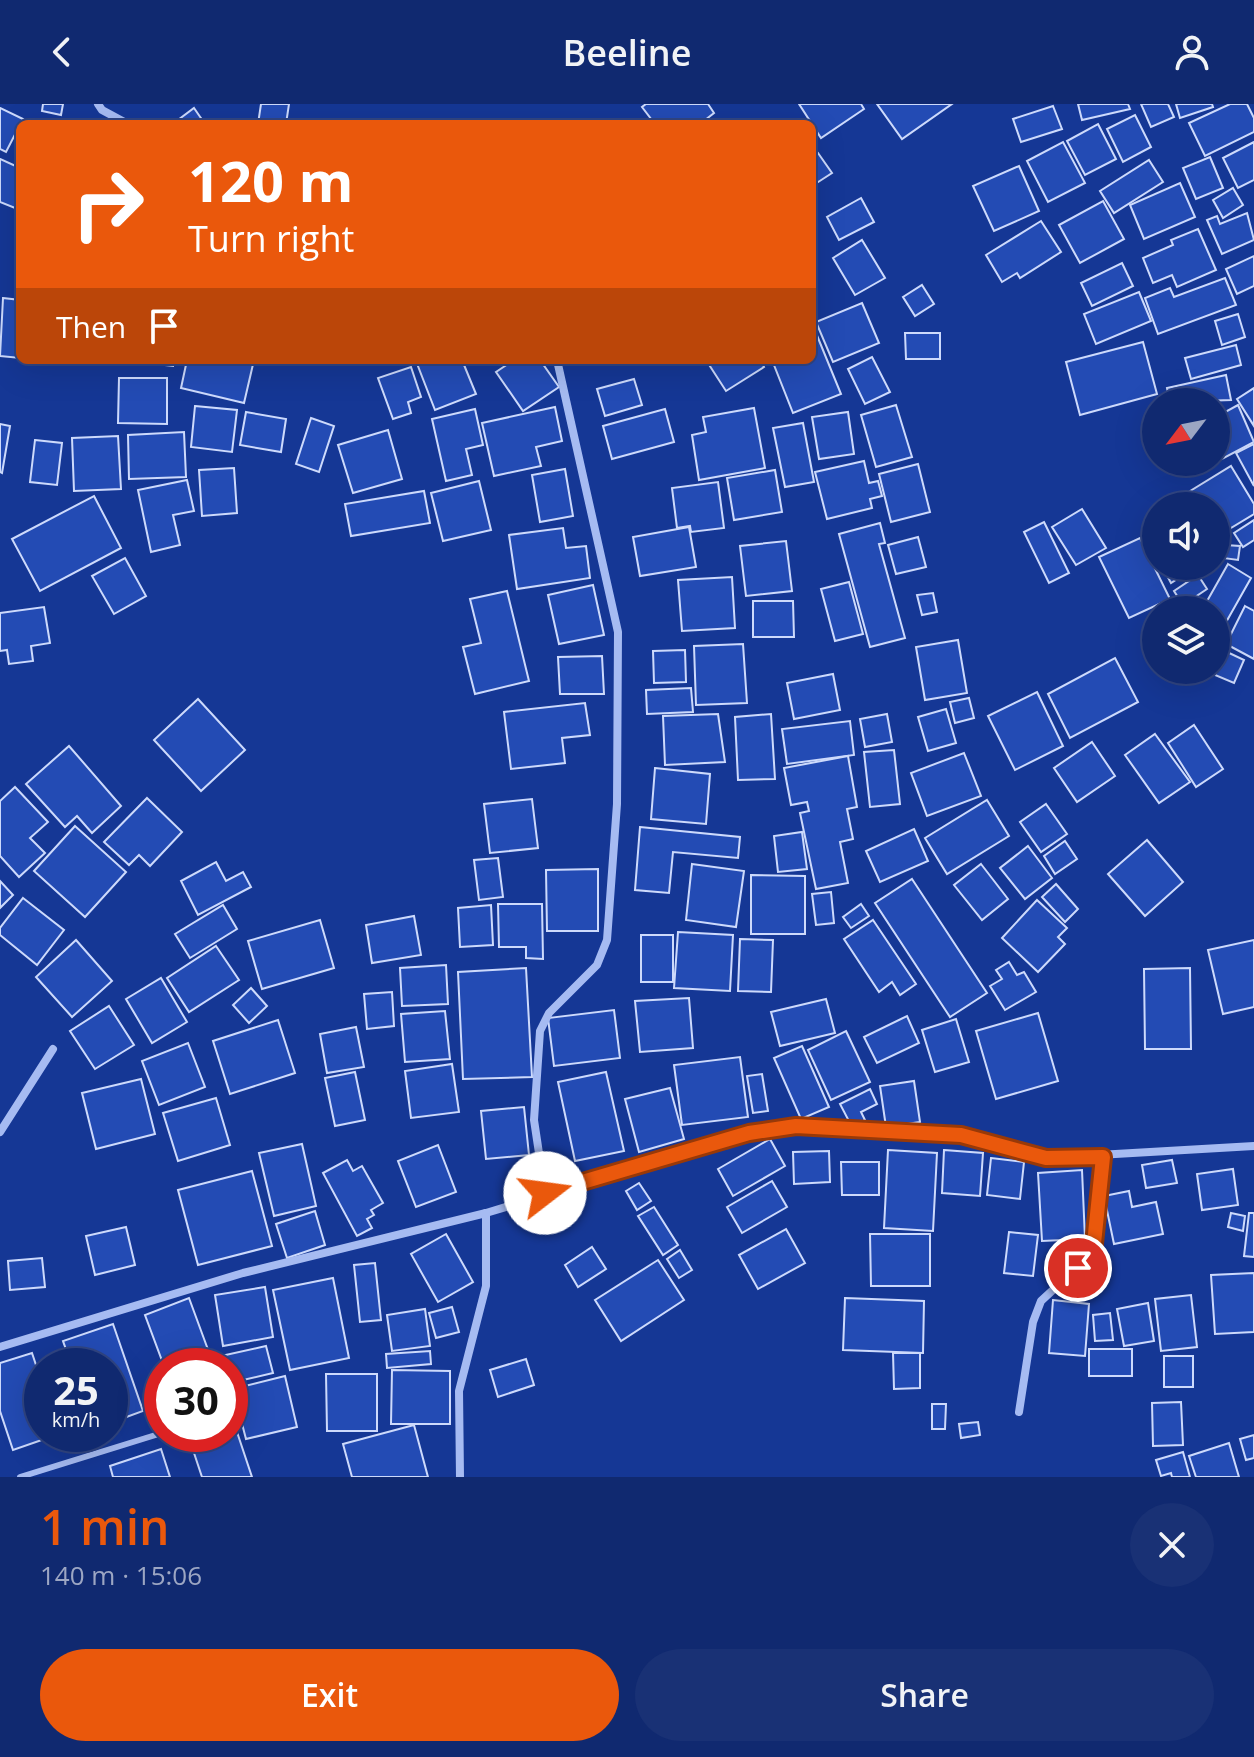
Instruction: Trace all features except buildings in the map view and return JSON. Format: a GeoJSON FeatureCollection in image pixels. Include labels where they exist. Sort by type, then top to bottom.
{"type":"FeatureCollection","features":[{"type":"Feature","properties":{"kind":"street"},"geometry":{"type":"LineString","coordinates":[[98,104],[102,110],[121,120]]}},
{"type":"Feature","properties":{"kind":"street"},"geometry":{"type":"LineString","coordinates":[[545,1193],[534,1120],[540,1031],[549,1013],[597,965],[607,940],[619,741],[618,632],[558,364]]}},
{"type":"Feature","properties":{"kind":"street"},"geometry":{"type":"LineString","coordinates":[[0,1132],[53,1049]]}},
{"type":"Feature","properties":{"kind":"street"},"geometry":{"type":"LineString","coordinates":[[0,1347],[243,1273],[486,1213],[749,1133],[796,1126],[961,1135],[1046,1158],[1254,1146]]}},
{"type":"Feature","properties":{"kind":"street"},"geometry":{"type":"LineString","coordinates":[[1019,1412],[1033,1322],[1041,1301],[1093,1253],[1103,1157]]}},
{"type":"Feature","properties":{"kind":"street"},"geometry":{"type":"LineString","coordinates":[[460,1477],[459,1391],[486,1286],[486,1213]]}},
{"type":"Feature","properties":{"kind":"lane"},"geometry":{"type":"LineString","coordinates":[[20,1477],[144,1439]]}},
{"type":"Feature","properties":{"kind":"route"},"geometry":{"type":"LineString","coordinates":[[545,1193],[749,1133],[773,1129],[796,1126],[961,1135],[1046,1158],[1103,1157],[1093,1253],[1078,1268]]}}]}
